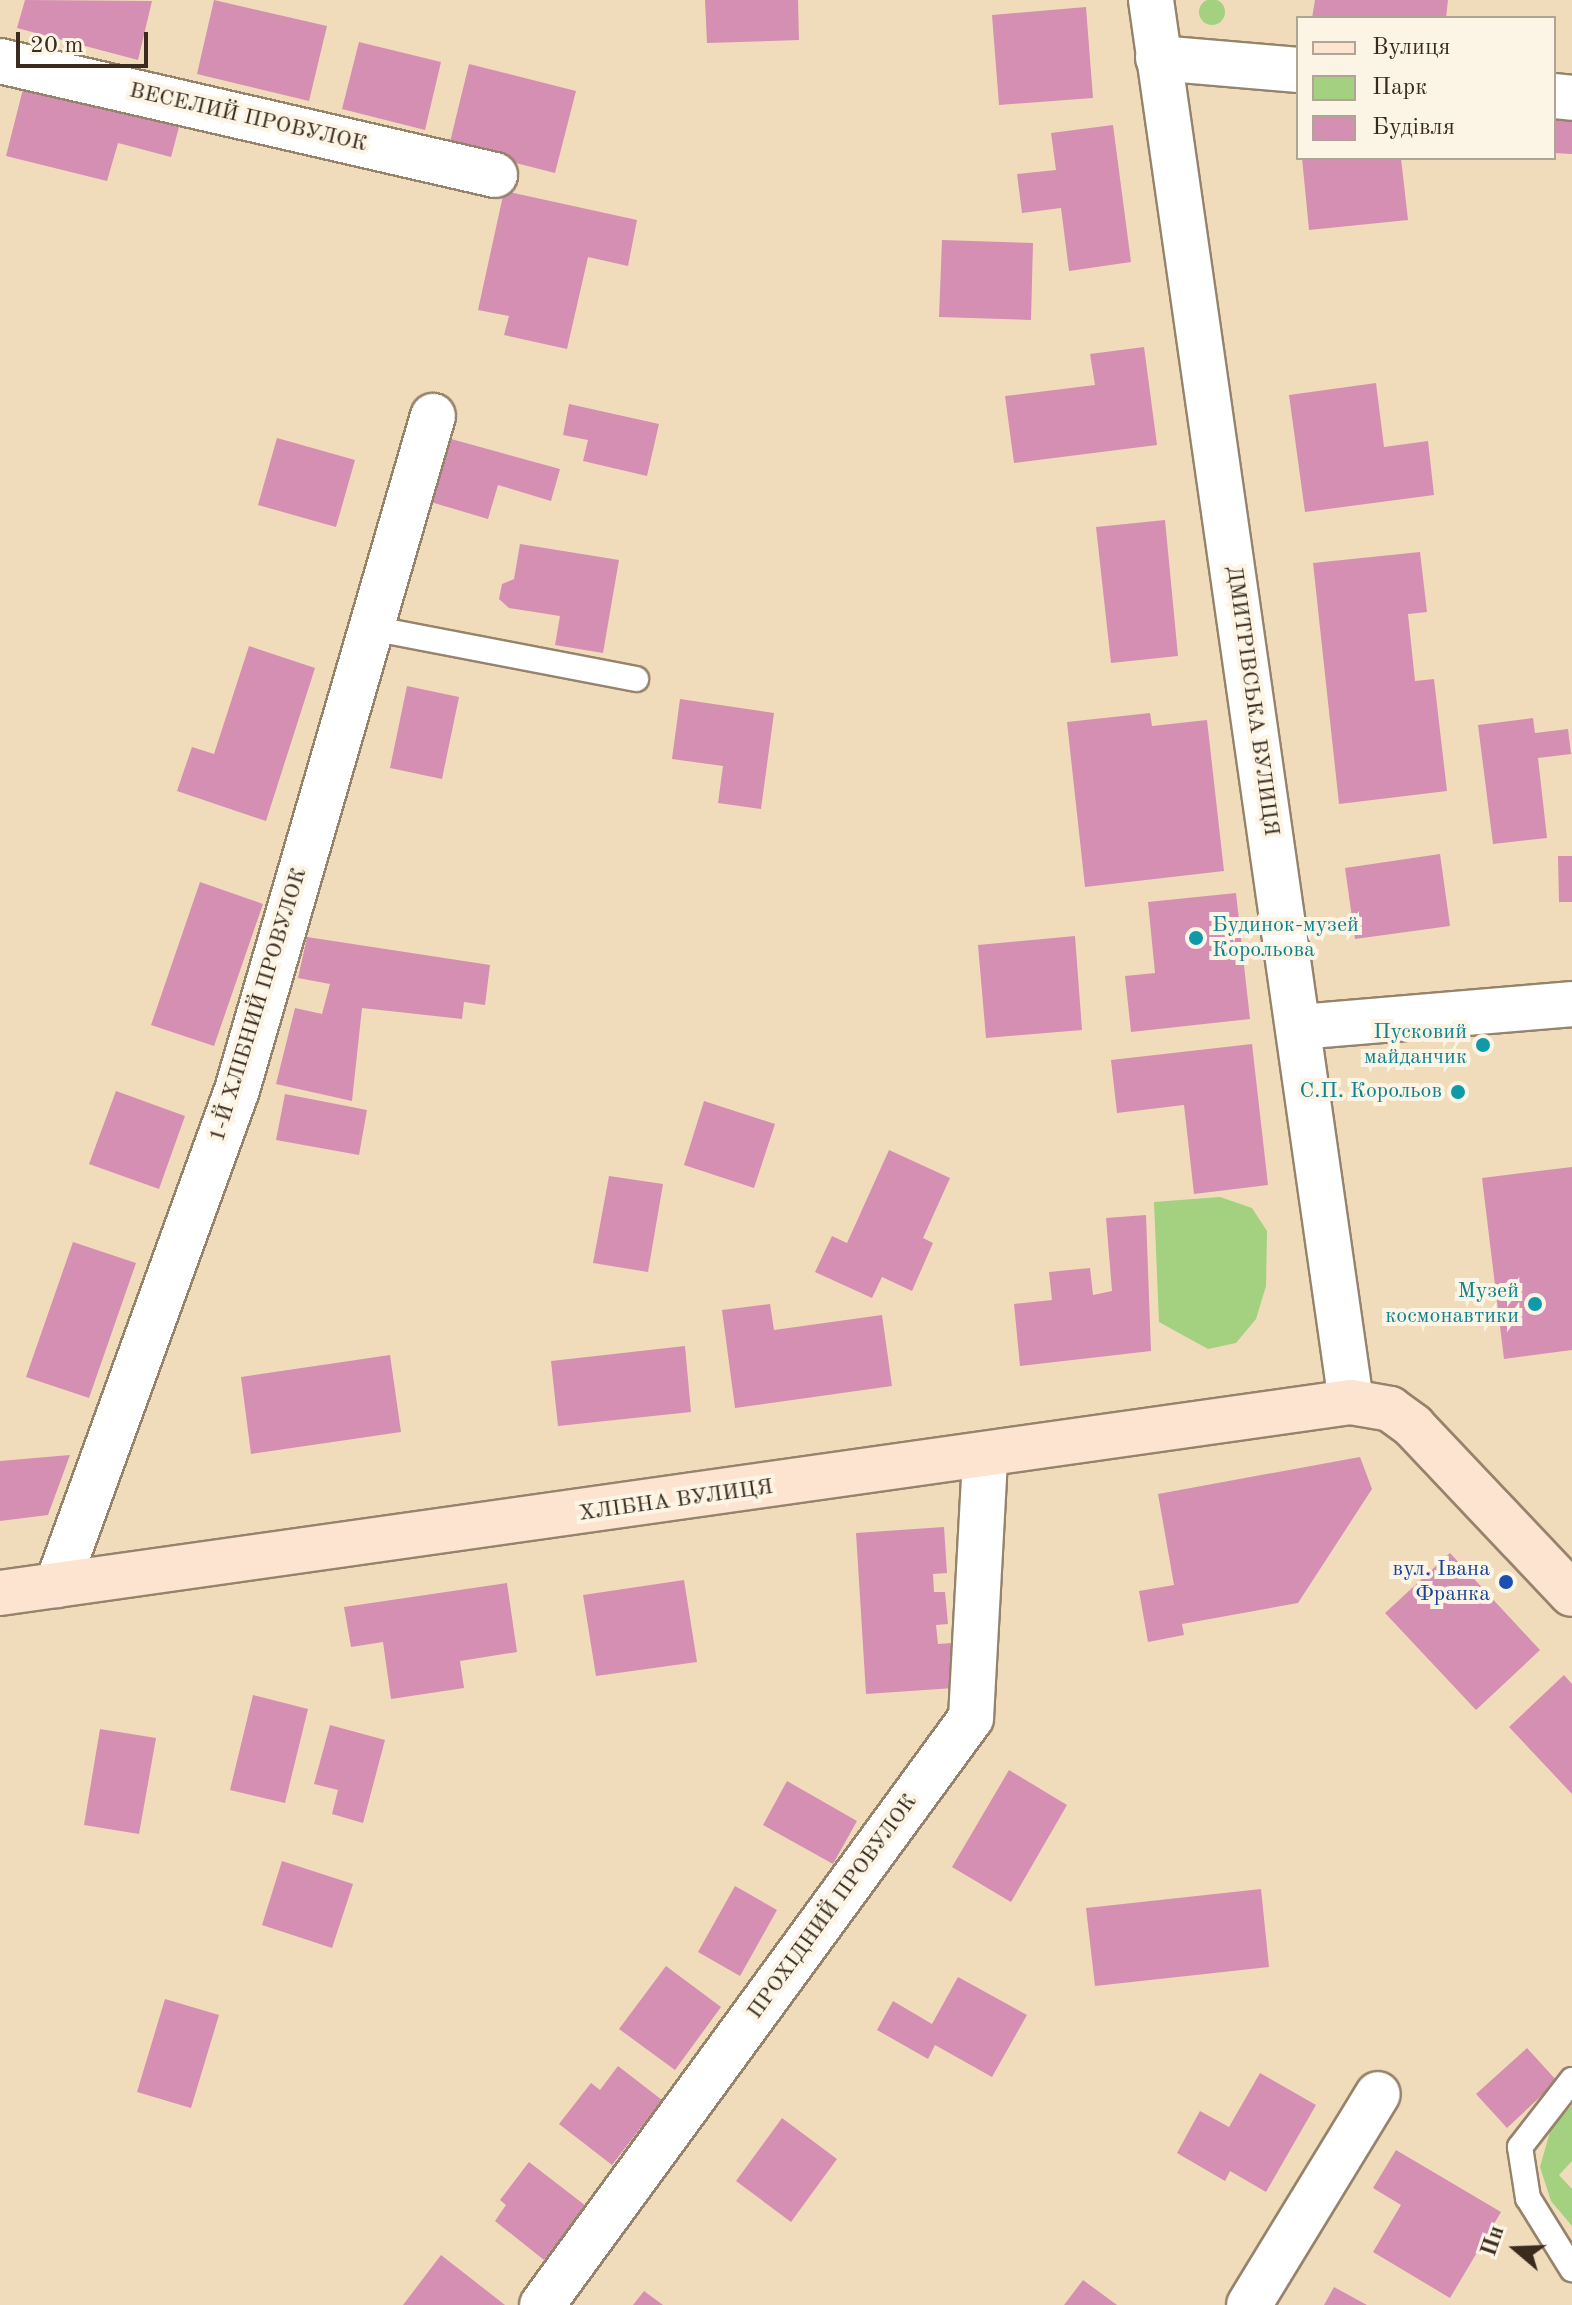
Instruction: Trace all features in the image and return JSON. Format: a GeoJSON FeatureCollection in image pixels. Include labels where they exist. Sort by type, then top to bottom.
{"type":"FeatureCollection","features":[{"type":"Feature","properties":{"kind":"street","name":"ДМИТРІВСЬКА ВУЛИЦЯ"},"geometry":{"type":"LineString","coordinates":[[1151,0],[1351,1402]]}},
{"type":"Feature","properties":{"kind":"street"},"geometry":{"type":"LineString","coordinates":[[1158,58],[1296,70]]}},
{"type":"Feature","properties":{"kind":"street","name":"ВЕСЕЛИЙ ПРОВУЛОК"},"geometry":{"type":"LineString","coordinates":[[0,61],[495,175]]}},
{"type":"Feature","properties":{"kind":"street","name":"1-Й ХЛІБНИЙ ПРОВУЛОК"},"geometry":{"type":"LineString","coordinates":[[57,1585],[237,1090],[433,416]]}},
{"type":"Feature","properties":{"kind":"street"},"geometry":{"type":"LineString","coordinates":[[1299,1027],[1572,1004]]}},
{"type":"Feature","properties":{"kind":"street","name":"ХЛІБНА ВУЛИЦЯ"},"geometry":{"type":"LineString","coordinates":[[0,1593],[985,1459],[1351,1402],[1390,1409],[1413,1426],[1572,1594]]}},
{"type":"Feature","properties":{"kind":"street","name":"ПРОХІДНИЙ ПРОВУЛОК"},"geometry":{"type":"LineString","coordinates":[[542,2305],[971,1718],[985,1459]]}},
{"type":"Feature","properties":{"kind":"street"},"geometry":{"type":"LineString","coordinates":[[1249,2305],[1378,2094]]}},
{"type":"Feature","properties":{"kind":"lane"},"geometry":{"type":"LineString","coordinates":[[371,628],[636,679]]}},
{"type":"Feature","properties":{"kind":"lane"},"geometry":{"type":"LineString","coordinates":[[1572,2080],[1520,2147],[1528,2198],[1572,2269]]}},
{"type":"Feature","properties":{"kind":"green space"},"geometry":{"type":"Polygon","coordinates":[[[1212,-1],[1221,3],[1225,12],[1221,21],[1212,25],[1203,21],[1199,12],[1203,3],[1212,-1]]]}},
{"type":"Feature","properties":{"kind":"green space"},"geometry":{"type":"Polygon","coordinates":[[[1220,1197],[1252,1208],[1267,1231],[1266,1286],[1256,1319],[1236,1343],[1208,1349],[1159,1322],[1154,1202],[1220,1197]]]}},
{"type":"Feature","properties":{"kind":"green space"},"geometry":{"type":"Polygon","coordinates":[[[1572,2105],[1572,2161],[1559,2175],[1572,2189],[1572,2226],[1551,2201],[1540,2167],[1551,2128],[1572,2105]]]}},
{"type":"Feature","properties":{"kind":"building"},"geometry":{"type":"Polygon","coordinates":[[[25,0],[152,1],[138,60],[17,28],[25,0]]]}},
{"type":"Feature","properties":{"kind":"building"},"geometry":{"type":"Polygon","coordinates":[[[214,0],[327,26],[309,101],[197,74],[214,0]]]}},
{"type":"Feature","properties":{"kind":"building"},"geometry":{"type":"Polygon","coordinates":[[[705,0],[798,0],[799,40],[707,43],[705,0]]]}},
{"type":"Feature","properties":{"kind":"building"},"geometry":{"type":"Polygon","coordinates":[[[1315,0],[1448,0],[1446,16],[1312,16],[1315,0]]]}},
{"type":"Feature","properties":{"kind":"building"},"geometry":{"type":"Polygon","coordinates":[[[1086,7],[1093,98],[999,105],[992,15],[1086,7]]]}},
{"type":"Feature","properties":{"kind":"building"},"geometry":{"type":"Polygon","coordinates":[[[359,42],[441,62],[425,130],[342,109],[359,42]]]}},
{"type":"Feature","properties":{"kind":"building"},"geometry":{"type":"Polygon","coordinates":[[[469,64],[576,91],[555,173],[449,146],[469,64]]]}},
{"type":"Feature","properties":{"kind":"building"},"geometry":{"type":"Polygon","coordinates":[[[23,89],[179,127],[171,157],[118,143],[107,181],[6,156],[23,89]]]}},
{"type":"Feature","properties":{"kind":"building"},"geometry":{"type":"Polygon","coordinates":[[[1556,108],[1572,110],[1572,154],[1556,153],[1556,108]]]}},
{"type":"Feature","properties":{"kind":"building"},"geometry":{"type":"Polygon","coordinates":[[[1113,125],[1131,262],[1069,271],[1061,208],[1022,213],[1017,174],[1056,170],[1051,133],[1113,125]]]}},
{"type":"Feature","properties":{"kind":"building"},"geometry":{"type":"Polygon","coordinates":[[[1302,160],[1401,160],[1408,220],[1309,230],[1302,160]]]}},
{"type":"Feature","properties":{"kind":"building"},"geometry":{"type":"Polygon","coordinates":[[[504,191],[637,220],[628,266],[588,257],[567,349],[504,335],[509,316],[478,310],[504,191]]]}},
{"type":"Feature","properties":{"kind":"building"},"geometry":{"type":"Polygon","coordinates":[[[942,240],[1033,243],[1031,320],[939,317],[942,240]]]}},
{"type":"Feature","properties":{"kind":"building"},"geometry":{"type":"Polygon","coordinates":[[[1144,347],[1157,445],[1014,463],[1005,396],[1095,385],[1090,354],[1144,347]]]}},
{"type":"Feature","properties":{"kind":"building"},"geometry":{"type":"Polygon","coordinates":[[[1376,383],[1384,447],[1428,441],[1434,495],[1305,512],[1289,395],[1376,383]]]}},
{"type":"Feature","properties":{"kind":"building"},"geometry":{"type":"Polygon","coordinates":[[[569,404],[659,424],[647,476],[583,461],[588,440],[563,435],[569,404]]]}},
{"type":"Feature","properties":{"kind":"building"},"geometry":{"type":"Polygon","coordinates":[[[444,437],[560,469],[551,501],[498,485],[488,519],[424,500],[444,437]]]}},
{"type":"Feature","properties":{"kind":"building"},"geometry":{"type":"Polygon","coordinates":[[[277,438],[355,460],[336,527],[258,505],[277,438]]]}},
{"type":"Feature","properties":{"kind":"building"},"geometry":{"type":"Polygon","coordinates":[[[1165,520],[1178,656],[1111,663],[1096,527],[1165,520]]]}},
{"type":"Feature","properties":{"kind":"building"},"geometry":{"type":"Polygon","coordinates":[[[520,544],[619,560],[603,653],[555,645],[560,616],[509,608],[499,599],[502,584],[514,579],[520,544]]]}},
{"type":"Feature","properties":{"kind":"building"},"geometry":{"type":"Polygon","coordinates":[[[1420,552],[1427,612],[1408,614],[1415,681],[1434,679],[1447,791],[1339,804],[1313,563],[1420,552]]]}},
{"type":"Feature","properties":{"kind":"building"},"geometry":{"type":"Polygon","coordinates":[[[249,646],[315,668],[266,821],[177,791],[192,747],[214,754],[249,646]]]}},
{"type":"Feature","properties":{"kind":"building"},"geometry":{"type":"Polygon","coordinates":[[[407,686],[459,697],[442,779],[390,768],[407,686]]]}},
{"type":"Feature","properties":{"kind":"building"},"geometry":{"type":"Polygon","coordinates":[[[680,699],[774,713],[761,809],[718,803],[723,766],[672,759],[680,699]]]}},
{"type":"Feature","properties":{"kind":"building"},"geometry":{"type":"Polygon","coordinates":[[[1150,713],[1152,726],[1207,720],[1224,871],[1085,887],[1067,722],[1150,713]]]}},
{"type":"Feature","properties":{"kind":"building"},"geometry":{"type":"Polygon","coordinates":[[[1533,718],[1535,733],[1568,729],[1571,754],[1538,758],[1547,838],[1493,844],[1478,725],[1533,718]]]}},
{"type":"Feature","properties":{"kind":"building"},"geometry":{"type":"Polygon","coordinates":[[[1440,854],[1450,926],[1355,939],[1345,868],[1440,854]]]}},
{"type":"Feature","properties":{"kind":"building"},"geometry":{"type":"Polygon","coordinates":[[[1558,856],[1572,856],[1572,902],[1559,902],[1558,856]]]}},
{"type":"Feature","properties":{"kind":"building"},"geometry":{"type":"Polygon","coordinates":[[[200,882],[263,904],[214,1046],[151,1025],[200,882]]]}},
{"type":"Feature","properties":{"kind":"building","name":"Будинок-музей Корольова"},"geometry":{"type":"Polygon","coordinates":[[[1236,893],[1250,1019],[1131,1032],[1125,976],[1155,973],[1148,902],[1236,893]]]}},
{"type":"Feature","properties":{"kind":"building"},"geometry":{"type":"Polygon","coordinates":[[[1075,936],[1082,1030],[986,1038],[978,945],[1075,936]]]}},
{"type":"Feature","properties":{"kind":"building"},"geometry":{"type":"Polygon","coordinates":[[[307,937],[490,965],[485,1005],[464,1002],[462,1019],[362,1008],[352,1101],[276,1084],[295,1008],[322,1014],[330,984],[298,978],[307,937]]]}},
{"type":"Feature","properties":{"kind":"building"},"geometry":{"type":"Polygon","coordinates":[[[1252,1044],[1268,1185],[1194,1194],[1184,1105],[1117,1113],[1111,1060],[1252,1044]]]}},
{"type":"Feature","properties":{"kind":"building"},"geometry":{"type":"Polygon","coordinates":[[[116,1091],[185,1116],[159,1189],[89,1164],[116,1091]]]}},
{"type":"Feature","properties":{"kind":"building"},"geometry":{"type":"Polygon","coordinates":[[[285,1094],[367,1110],[359,1155],[276,1140],[285,1094]]]}},
{"type":"Feature","properties":{"kind":"building"},"geometry":{"type":"Polygon","coordinates":[[[704,1101],[775,1124],[754,1188],[684,1165],[704,1101]]]}},
{"type":"Feature","properties":{"kind":"building"},"geometry":{"type":"Polygon","coordinates":[[[889,1150],[950,1178],[923,1238],[933,1243],[912,1291],[882,1277],[872,1298],[815,1272],[832,1236],[847,1243],[889,1150]]]}},
{"type":"Feature","properties":{"kind":"building","name":"Музей космонавтики"},"geometry":{"type":"Polygon","coordinates":[[[1572,1167],[1572,1350],[1504,1359],[1482,1178],[1572,1167]]]}},
{"type":"Feature","properties":{"kind":"building"},"geometry":{"type":"Polygon","coordinates":[[[609,1176],[663,1184],[648,1272],[593,1263],[609,1176]]]}},
{"type":"Feature","properties":{"kind":"building"},"geometry":{"type":"Polygon","coordinates":[[[1146,1215],[1151,1351],[1020,1366],[1014,1304],[1052,1300],[1049,1272],[1090,1268],[1093,1295],[1112,1291],[1106,1218],[1146,1215]]]}},
{"type":"Feature","properties":{"kind":"building"},"geometry":{"type":"Polygon","coordinates":[[[73,1242],[136,1263],[89,1398],[26,1377],[73,1242]]]}},
{"type":"Feature","properties":{"kind":"building"},"geometry":{"type":"Polygon","coordinates":[[[770,1304],[774,1330],[882,1315],[892,1386],[735,1408],[722,1310],[770,1304]]]}},
{"type":"Feature","properties":{"kind":"building"},"geometry":{"type":"Polygon","coordinates":[[[685,1346],[691,1412],[558,1426],[551,1361],[685,1346]]]}},
{"type":"Feature","properties":{"kind":"building"},"geometry":{"type":"Polygon","coordinates":[[[390,1355],[401,1432],[251,1454],[241,1377],[390,1355]]]}},
{"type":"Feature","properties":{"kind":"building"},"geometry":{"type":"Polygon","coordinates":[[[70,1455],[48,1515],[0,1521],[0,1461],[70,1455]]]}},
{"type":"Feature","properties":{"kind":"building"},"geometry":{"type":"Polygon","coordinates":[[[1360,1457],[1372,1489],[1298,1603],[1182,1624],[1184,1635],[1148,1642],[1139,1591],[1174,1585],[1158,1494],[1360,1457]]]}},
{"type":"Feature","properties":{"kind":"building"},"geometry":{"type":"Polygon","coordinates":[[[944,1527],[947,1573],[933,1574],[934,1592],[945,1592],[948,1624],[936,1625],[938,1644],[951,1643],[954,1688],[866,1694],[856,1533],[944,1527]]]}},
{"type":"Feature","properties":{"kind":"building"},"geometry":{"type":"Polygon","coordinates":[[[1450,1553],[1540,1650],[1476,1710],[1385,1613],[1450,1553]]]}},
{"type":"Feature","properties":{"kind":"building"},"geometry":{"type":"Polygon","coordinates":[[[684,1580],[697,1662],[596,1676],[583,1595],[684,1580]]]}},
{"type":"Feature","properties":{"kind":"building"},"geometry":{"type":"Polygon","coordinates":[[[507,1583],[517,1652],[460,1661],[464,1688],[391,1699],[383,1642],[351,1647],[344,1607],[507,1583]]]}},
{"type":"Feature","properties":{"kind":"building"},"geometry":{"type":"Polygon","coordinates":[[[1564,1675],[1572,1684],[1572,1794],[1509,1727],[1564,1675]]]}},
{"type":"Feature","properties":{"kind":"building"},"geometry":{"type":"Polygon","coordinates":[[[253,1695],[308,1709],[285,1803],[230,1790],[253,1695]]]}},
{"type":"Feature","properties":{"kind":"building"},"geometry":{"type":"Polygon","coordinates":[[[330,1725],[385,1740],[363,1823],[332,1814],[338,1790],[314,1784],[330,1725]]]}},
{"type":"Feature","properties":{"kind":"building"},"geometry":{"type":"Polygon","coordinates":[[[100,1729],[156,1738],[139,1834],[84,1825],[100,1729]]]}},
{"type":"Feature","properties":{"kind":"building"},"geometry":{"type":"Polygon","coordinates":[[[1009,1770],[1067,1805],[1011,1902],[952,1867],[1009,1770]]]}},
{"type":"Feature","properties":{"kind":"building"},"geometry":{"type":"Polygon","coordinates":[[[787,1781],[857,1821],[833,1864],[763,1825],[787,1781]]]}},
{"type":"Feature","properties":{"kind":"building"},"geometry":{"type":"Polygon","coordinates":[[[282,1861],[353,1884],[332,1948],[262,1925],[282,1861]]]}},
{"type":"Feature","properties":{"kind":"building"},"geometry":{"type":"Polygon","coordinates":[[[735,1886],[777,1910],[740,1976],[698,1952],[735,1886]]]}},
{"type":"Feature","properties":{"kind":"building"},"geometry":{"type":"Polygon","coordinates":[[[1261,1889],[1269,1967],[1095,1986],[1086,1908],[1261,1889]]]}},
{"type":"Feature","properties":{"kind":"building"},"geometry":{"type":"Polygon","coordinates":[[[666,1966],[721,2007],[675,2070],[619,2029],[666,1966]]]}},
{"type":"Feature","properties":{"kind":"building"},"geometry":{"type":"Polygon","coordinates":[[[958,1977],[1027,2015],[992,2077],[935,2045],[928,2059],[877,2030],[893,2001],[932,2024],[958,1977]]]}},
{"type":"Feature","properties":{"kind":"building"},"geometry":{"type":"Polygon","coordinates":[[[165,1999],[219,2015],[191,2108],[137,2092],[165,1999]]]}},
{"type":"Feature","properties":{"kind":"building"},"geometry":{"type":"Polygon","coordinates":[[[1527,2048],[1557,2081],[1507,2128],[1476,2094],[1527,2048]]]}},
{"type":"Feature","properties":{"kind":"building"},"geometry":{"type":"Polygon","coordinates":[[[618,2066],[662,2100],[612,2165],[559,2124],[591,2083],[600,2090],[618,2066]]]}},
{"type":"Feature","properties":{"kind":"building"},"geometry":{"type":"Polygon","coordinates":[[[1260,2073],[1316,2105],[1266,2192],[1230,2171],[1225,2181],[1177,2153],[1200,2111],[1229,2127],[1260,2073]]]}},
{"type":"Feature","properties":{"kind":"building"},"geometry":{"type":"Polygon","coordinates":[[[782,2118],[837,2159],[791,2222],[736,2181],[782,2118]]]}},
{"type":"Feature","properties":{"kind":"building"},"geometry":{"type":"Polygon","coordinates":[[[1396,2150],[1501,2212],[1450,2298],[1373,2252],[1401,2205],[1373,2188],[1396,2150]]]}},
{"type":"Feature","properties":{"kind":"building"},"geometry":{"type":"Polygon","coordinates":[[[529,2162],[586,2206],[544,2260],[495,2221],[506,2205],[500,2200],[529,2162]]]}},
{"type":"Feature","properties":{"kind":"building"},"geometry":{"type":"Polygon","coordinates":[[[441,2255],[505,2305],[403,2305],[441,2255]]]}},
{"type":"Feature","properties":{"kind":"building"},"geometry":{"type":"Polygon","coordinates":[[[1083,2280],[1117,2305],[1064,2305],[1083,2280]]]}},
{"type":"Feature","properties":{"kind":"building"},"geometry":{"type":"Polygon","coordinates":[[[1334,2287],[1367,2305],[1324,2305],[1334,2287]]]}},
{"type":"Feature","properties":{"kind":"building"},"geometry":{"type":"Polygon","coordinates":[[[644,2291],[663,2305],[633,2305],[644,2291]]]}},
{"type":"Feature","properties":{"kind":"place","name":"Будинок-музей Корольова"},"geometry":{"type":"Point","coordinates":[1196,938]}},
{"type":"Feature","properties":{"kind":"place","name":"Пусковий майданчик"},"geometry":{"type":"Point","coordinates":[1483,1045]}},
{"type":"Feature","properties":{"kind":"place","name":"С.П. Корольов"},"geometry":{"type":"Point","coordinates":[1458,1092]}},
{"type":"Feature","properties":{"kind":"place","name":"Музей космонавтики"},"geometry":{"type":"Point","coordinates":[1535,1304]}},
{"type":"Feature","properties":{"kind":"place","name":"вул. Івана Франка"},"geometry":{"type":"Point","coordinates":[1506,1582]}}]}
